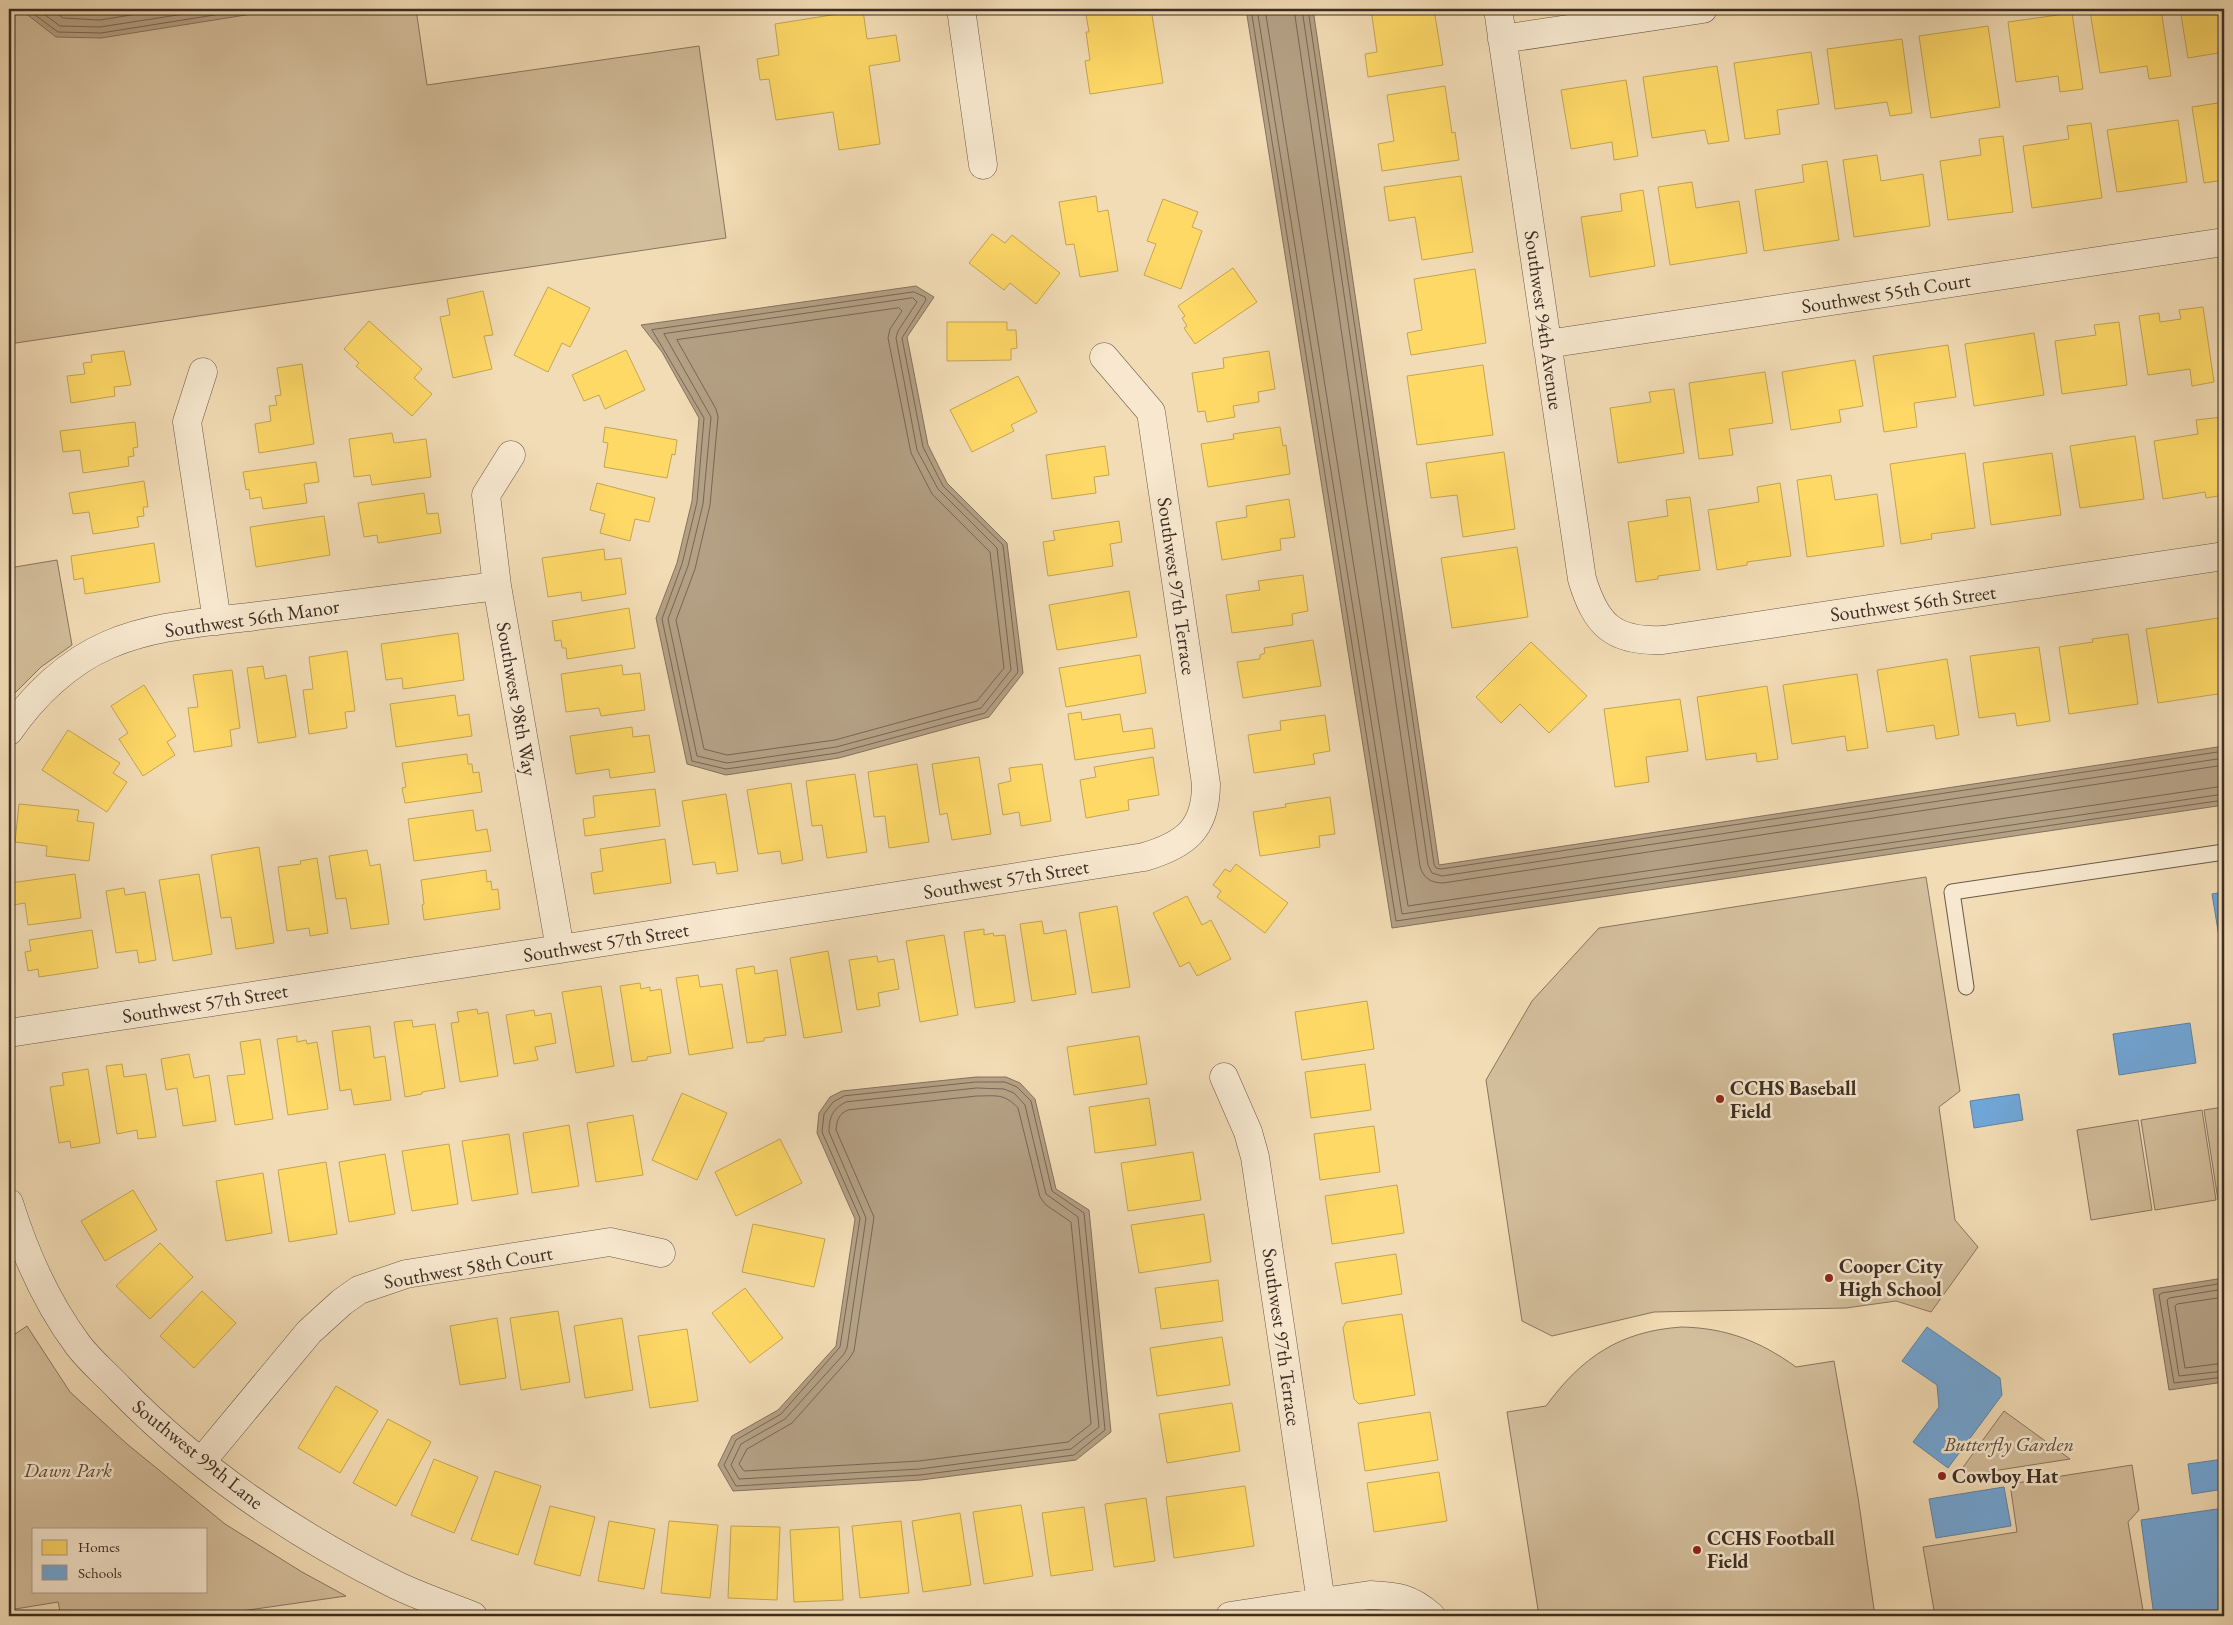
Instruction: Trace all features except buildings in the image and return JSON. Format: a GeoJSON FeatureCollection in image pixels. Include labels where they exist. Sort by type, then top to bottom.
{"type":"FeatureCollection","features":[{"type":"Feature","properties":{"kind":"street"},"geometry":{"type":"LineString","coordinates":[[961,9],[983,165]]}},
{"type":"Feature","properties":{"kind":"street","name":"Southwest 94th Avenue"},"geometry":{"type":"LineString","coordinates":[[1498,9],[1582,579],[1588,597],[1605,626]]}},
{"type":"Feature","properties":{"kind":"street"},"geometry":{"type":"LineString","coordinates":[[1502,39],[1703,9]]}},
{"type":"Feature","properties":{"kind":"street","name":"Southwest 55th Court"},"geometry":{"type":"LineString","coordinates":[[1547,344],[2224,242]]}},
{"type":"Feature","properties":{"kind":"street","name":"Southwest 97th Terrace"},"geometry":{"type":"LineString","coordinates":[[1104,357],[1151,412],[1206,784],[1206,801],[1202,817],[1195,830]]}},
{"type":"Feature","properties":{"kind":"street"},"geometry":{"type":"LineString","coordinates":[[203,372],[187,422],[217,621]]}},
{"type":"Feature","properties":{"kind":"street","name":"Southwest 98th Way"},"geometry":{"type":"LineString","coordinates":[[511,455],[486,495],[497,586],[560,950]]}},
{"type":"Feature","properties":{"kind":"street","name":"Southwest 56th Street"},"geometry":{"type":"LineString","coordinates":[[1605,626],[1617,635],[1630,639],[1663,640],[2224,556]]}},
{"type":"Feature","properties":{"kind":"street","name":"Southwest 56th Manor"},"geometry":{"type":"LineString","coordinates":[[9,731],[29,705],[72,666],[108,645],[159,630],[217,621],[497,586]]}},
{"type":"Feature","properties":{"kind":"street","name":"Southwest 57th Street"},"geometry":{"type":"LineString","coordinates":[[9,1033],[560,950],[1144,857],[1180,843],[1195,830]]}},
{"type":"Feature","properties":{"kind":"street","name":"Southwest 97th Terrace"},"geometry":{"type":"LineString","coordinates":[[1224,1077],[1248,1132],[1255,1157],[1321,1602]]}},
{"type":"Feature","properties":{"kind":"street","name":"Southwest 99th Lane"},"geometry":{"type":"LineString","coordinates":[[9,1203],[28,1257],[48,1298],[79,1346],[149,1419],[251,1500],[319,1544],[398,1586],[473,1616]]}},
{"type":"Feature","properties":{"kind":"street","name":"Southwest 58th Court"},"geometry":{"type":"LineString","coordinates":[[201,1462],[309,1332],[342,1302],[360,1290],[406,1274],[610,1242],[661,1253]]}},
{"type":"Feature","properties":{"kind":"street"},"geometry":{"type":"LineString","coordinates":[[1230,1616],[1370,1595],[1391,1595],[1407,1599],[1431,1616]]}},
{"type":"Feature","properties":{"kind":"lane"},"geometry":{"type":"LineString","coordinates":[[1966,986],[1952,892],[2224,852]]}},
{"type":"Feature","properties":{"kind":"green space"},"geometry":{"type":"Polygon","coordinates":[[[9,9],[416,9],[427,85],[699,46],[726,238],[9,344],[9,9]]]}},
{"type":"Feature","properties":{"kind":"green space"},"geometry":{"type":"Polygon","coordinates":[[[57,560],[72,645],[41,667],[9,699],[9,568],[57,560]]]}},
{"type":"Feature","properties":{"kind":"green space","name":"CCHS Baseball Field"},"geometry":{"type":"Polygon","coordinates":[[[1926,877],[1960,1091],[1939,1107],[1955,1220],[1978,1247],[1931,1312],[1896,1301],[1846,1308],[1654,1312],[1552,1336],[1522,1321],[1486,1080],[1532,1001],[1599,928],[1926,877]]]}},
{"type":"Feature","properties":{"kind":"green space"},"geometry":{"type":"Polygon","coordinates":[[[2224,1107],[2224,1199],[2218,1200],[2204,1110],[2224,1107]]]}},
{"type":"Feature","properties":{"kind":"green space"},"geometry":{"type":"Polygon","coordinates":[[[2202,1110],[2216,1200],[2155,1210],[2141,1120],[2202,1110]]]}},
{"type":"Feature","properties":{"kind":"green space"},"geometry":{"type":"Polygon","coordinates":[[[2138,1120],[2152,1210],[2091,1220],[2077,1130],[2138,1120]]]}},
{"type":"Feature","properties":{"kind":"green space","name":"Dawn Park"},"geometry":{"type":"Polygon","coordinates":[[[27,1326],[70,1392],[127,1444],[225,1524],[302,1572],[346,1596],[207,1616],[61,1616],[58,1602],[9,1610],[9,1338],[27,1326]]]}},
{"type":"Feature","properties":{"kind":"green space"},"geometry":{"type":"Polygon","coordinates":[[[1682,1327],[1728,1333],[1756,1343],[1796,1367],[1834,1361],[1858,1497],[1875,1616],[1539,1616],[1507,1412],[1546,1406],[1574,1374],[1589,1361],[1621,1341],[1640,1334],[1682,1327]]]}},
{"type":"Feature","properties":{"kind":"green space","name":"Butterfly Garden"},"geometry":{"type":"Polygon","coordinates":[[[2004,1411],[2070,1459],[1967,1475],[1961,1470],[2004,1411]]]}},
{"type":"Feature","properties":{"kind":"green space"},"geometry":{"type":"Polygon","coordinates":[[[2132,1465],[2139,1510],[2128,1522],[2144,1616],[1935,1616],[1923,1547],[2017,1532],[2010,1484],[2132,1465]]]}},
{"type":"Feature","properties":{"kind":"water"},"geometry":{"type":"Polygon","coordinates":[[[20,9],[263,9],[252,14],[101,38],[56,37],[20,9]]]}},
{"type":"Feature","properties":{"kind":"water"},"geometry":{"type":"Polygon","coordinates":[[[1246,9],[1313,9],[1439,865],[2224,746],[2224,805],[1392,928],[1246,9]]]}},
{"type":"Feature","properties":{"kind":"water"},"geometry":{"type":"Polygon","coordinates":[[[916,286],[934,297],[907,337],[928,445],[947,483],[1007,543],[1023,673],[989,717],[839,758],[726,775],[687,764],[656,618],[677,563],[692,501],[699,418],[662,352],[641,325],[916,286]]]}},
{"type":"Feature","properties":{"kind":"water"},"geometry":{"type":"Polygon","coordinates":[[[976,1077],[1006,1077],[1020,1083],[1035,1099],[1056,1189],[1089,1210],[1111,1432],[1076,1460],[921,1480],[733,1491],[718,1465],[732,1436],[778,1410],[836,1346],[855,1219],[817,1133],[819,1113],[830,1097],[842,1091],[976,1077]]]}},
{"type":"Feature","properties":{"kind":"water"},"geometry":{"type":"Polygon","coordinates":[[[2224,1278],[2224,1382],[2169,1390],[2153,1289],[2224,1278]]]}},
{"type":"Feature","properties":{"kind":"place","name":"CCHS Baseball Field"},"geometry":{"type":"Point","coordinates":[1720,1099]}},
{"type":"Feature","properties":{"kind":"place","name":"Cooper City High School"},"geometry":{"type":"Point","coordinates":[1829,1278]}},
{"type":"Feature","properties":{"kind":"place","name":"Cowboy Hat"},"geometry":{"type":"Point","coordinates":[1942,1476]}},
{"type":"Feature","properties":{"kind":"place","name":"CCHS Football Field"},"geometry":{"type":"Point","coordinates":[1697,1550]}}]}
